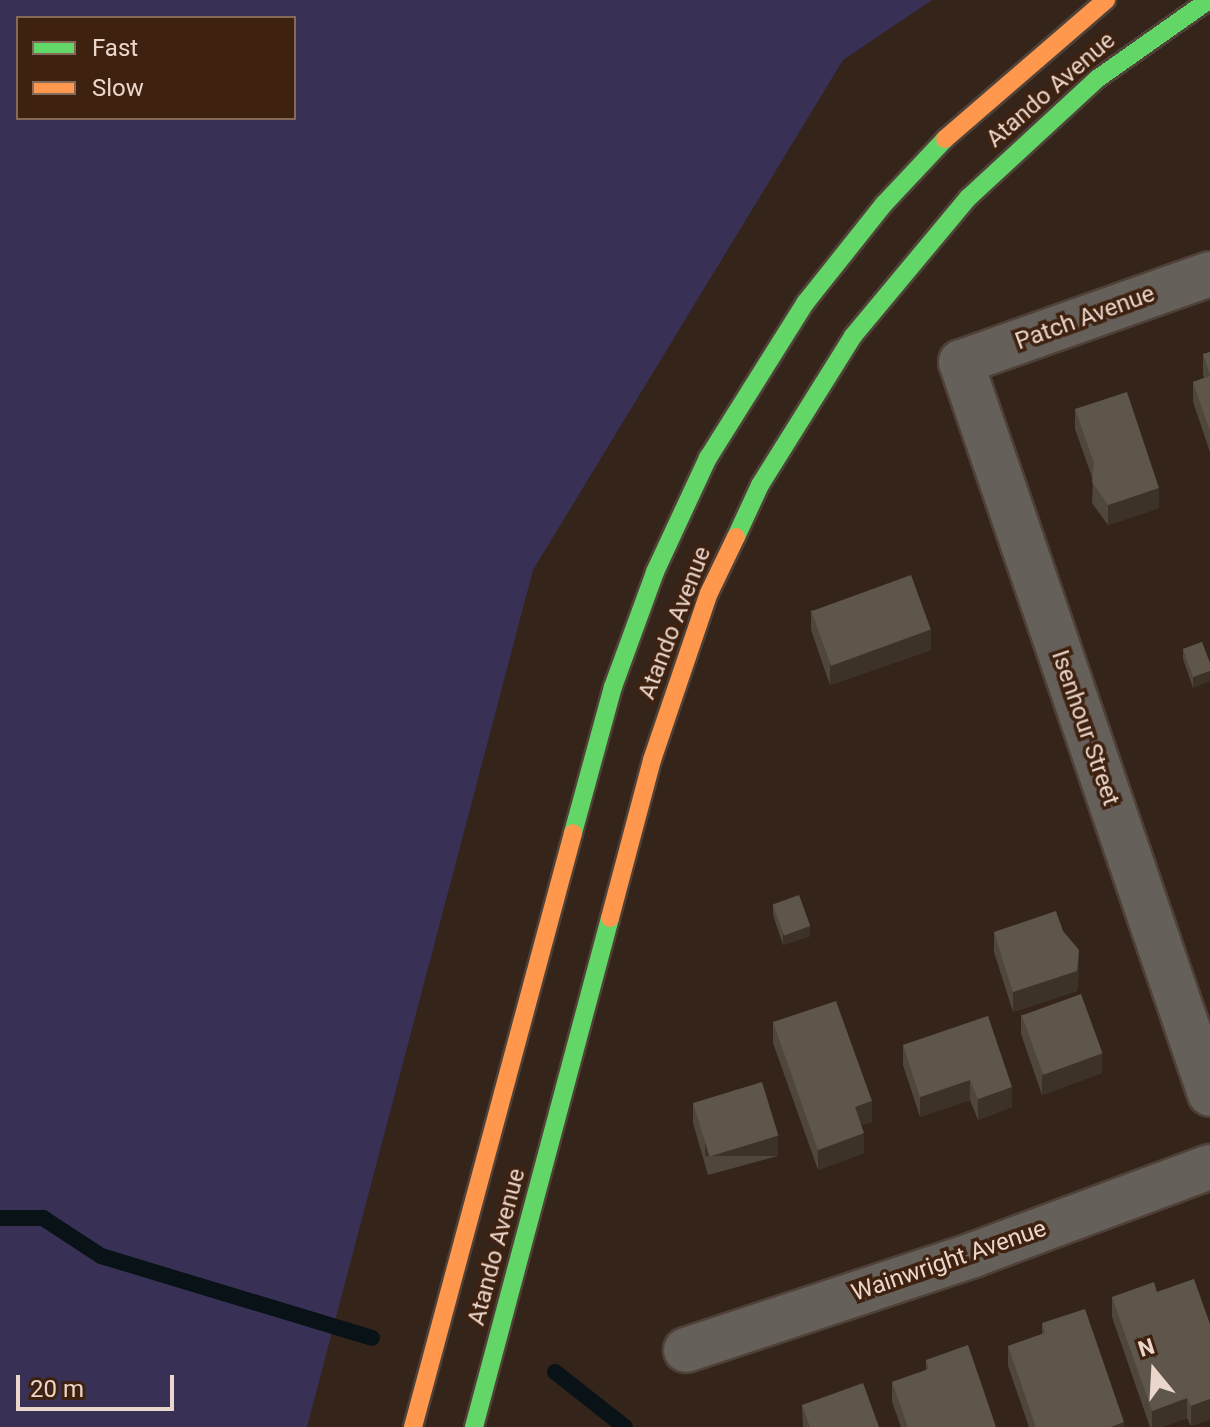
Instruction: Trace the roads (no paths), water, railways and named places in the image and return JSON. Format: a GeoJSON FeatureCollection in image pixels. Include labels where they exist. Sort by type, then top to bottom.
{"type":"FeatureCollection","features":[{"type":"Feature","properties":{"kind":"main road","name":"Atando Avenue"},"geometry":{"type":"LineString","coordinates":[[413,1427],[613,687],[655,572],[708,458],[806,302],[884,204],[967,116],[1106,0]]}},
{"type":"Feature","properties":{"kind":"main road","name":"Atando Avenue"},"geometry":{"type":"LineString","coordinates":[[474,1427],[652,760],[709,593],[760,485],[853,336],[968,198],[1097,79],[1209,0]]}},
{"type":"Feature","properties":{"kind":"street","name":"Patch Avenue"},"geometry":{"type":"LineString","coordinates":[[961,362],[1210,274]]}},
{"type":"Feature","properties":{"kind":"street","name":"Isenhour Street"},"geometry":{"type":"LineString","coordinates":[[961,362],[1210,1094]]}},
{"type":"Feature","properties":{"kind":"street","name":"Wainwright Avenue"},"geometry":{"type":"LineString","coordinates":[[686,1350],[973,1255],[1210,1167]]}},
{"type":"Feature","properties":{"kind":"waterway"},"geometry":{"type":"LineString","coordinates":[[0,1218],[43,1218],[101,1256],[372,1338]]}},
{"type":"Feature","properties":{"kind":"waterway"},"geometry":{"type":"LineString","coordinates":[[555,1372],[625,1427]]}}]}
